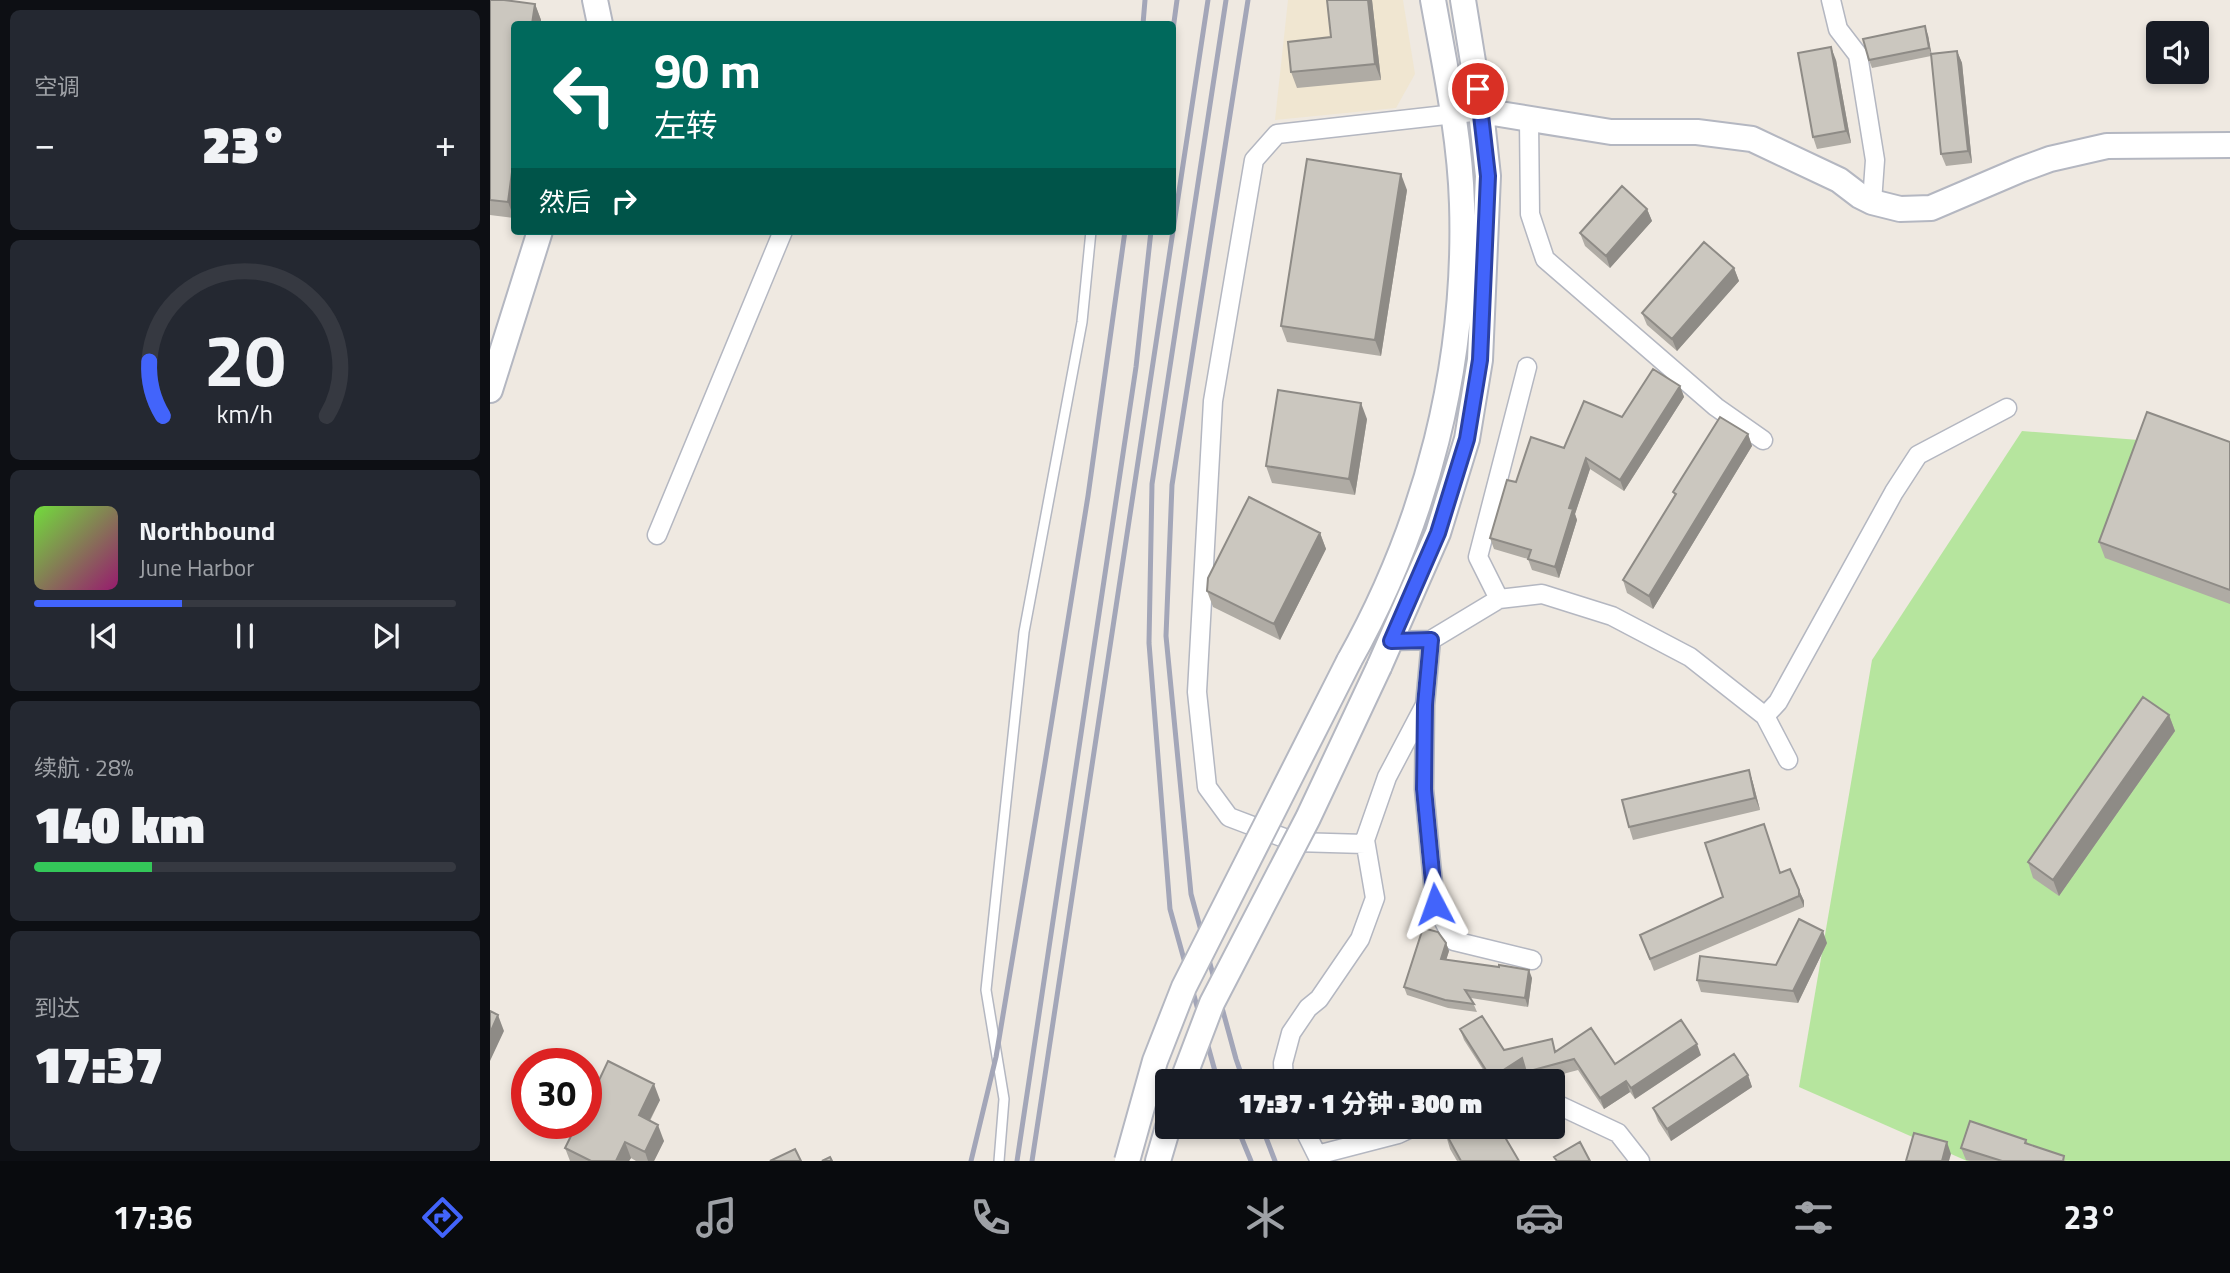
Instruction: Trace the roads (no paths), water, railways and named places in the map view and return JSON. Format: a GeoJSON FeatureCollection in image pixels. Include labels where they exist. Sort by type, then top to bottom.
{"type":"FeatureCollection","features":[{"type":"Feature","properties":{"kind":"main road"},"geometry":{"type":"LineString","coordinates":[[595,0],[599,21]]}},
{"type":"Feature","properties":{"kind":"main road"},"geometry":{"type":"LineString","coordinates":[[1127,1161],[1155,1061],[1184,987],[1381,603],[1411,530],[1437,443],[1461,296],[1462,204],[1453,114],[1433,0]]}},
{"type":"Feature","properties":{"kind":"main road"},"geometry":{"type":"LineString","coordinates":[[1187,1069],[1212,1003],[1308,818],[1391,641],[1438,533],[1467,439],[1480,360],[1488,176],[1481,111],[1463,0]]}},
{"type":"Feature","properties":{"kind":"main road"},"geometry":{"type":"LineString","coordinates":[[1481,111],[1611,132],[1697,132],[1752,139],[1839,180],[1872,202],[1900,209],[1931,208],[2050,159],[2107,146],[2230,145]]}},
{"type":"Feature","properties":{"kind":"main road"},"geometry":{"type":"LineString","coordinates":[[490,390],[539,235]]}},
{"type":"Feature","properties":{"kind":"main road"},"geometry":{"type":"LineString","coordinates":[[1158,1161],[1164,1139]]}},
{"type":"Feature","properties":{"kind":"street"},"geometry":{"type":"LineString","coordinates":[[1831,0],[1838,29],[1858,55],[1875,160],[1872,202]]}},
{"type":"Feature","properties":{"kind":"street"},"geometry":{"type":"LineString","coordinates":[[1365,844],[1295,842],[1228,817],[1207,787],[1197,692],[1213,401],[1254,160],[1277,134],[1481,111]]}},
{"type":"Feature","properties":{"kind":"street"},"geometry":{"type":"LineString","coordinates":[[1529,118],[1530,214],[1545,259],[1716,407],[1763,440]]}},
{"type":"Feature","properties":{"kind":"street"},"geometry":{"type":"LineString","coordinates":[[657,534],[781,235]]}},
{"type":"Feature","properties":{"kind":"street"},"geometry":{"type":"LineString","coordinates":[[1499,599],[1478,557],[1527,367]]}},
{"type":"Feature","properties":{"kind":"street"},"geometry":{"type":"LineString","coordinates":[[1765,716],[1778,702],[1894,492],[1918,455],[2007,408]]}},
{"type":"Feature","properties":{"kind":"street"},"geometry":{"type":"LineString","coordinates":[[1391,641],[1431,640],[1499,599],[1542,594],[1612,616],[1690,657],[1765,716],[1788,760]]}},
{"type":"Feature","properties":{"kind":"street"},"geometry":{"type":"LineString","coordinates":[[1431,640],[1425,705],[1424,789],[1435,904],[1454,941],[1532,960]]}},
{"type":"Feature","properties":{"kind":"street"},"geometry":{"type":"LineString","coordinates":[[1283,1069],[1291,1033],[1308,1008],[1320,999],[1360,939],[1375,898],[1365,844],[1387,777],[1425,705]]}},
{"type":"Feature","properties":{"kind":"street"},"geometry":{"type":"LineString","coordinates":[[1565,1108],[1618,1133],[1640,1161]]}},
{"type":"Feature","properties":{"kind":"street"},"geometry":{"type":"LineString","coordinates":[[1309,1139],[1319,1158],[1382,1139]]}},
{"type":"Feature","properties":{"kind":"lane"},"geometry":{"type":"LineString","coordinates":[[999,1161],[1004,1099],[986,990],[1024,632],[1082,322],[1091,235]]}},
{"type":"Feature","properties":{"kind":"railway"},"geometry":{"type":"LineString","coordinates":[[1143,21],[1145,0]]}},
{"type":"Feature","properties":{"kind":"railway"},"geometry":{"type":"LineString","coordinates":[[1174,21],[1177,0]]}},
{"type":"Feature","properties":{"kind":"railway"},"geometry":{"type":"LineString","coordinates":[[1176,211],[1208,0]]}},
{"type":"Feature","properties":{"kind":"railway"},"geometry":{"type":"LineString","coordinates":[[1214,1069],[1170,909],[1149,643],[1152,484],[1226,0]]}},
{"type":"Feature","properties":{"kind":"railway"},"geometry":{"type":"LineString","coordinates":[[1239,1069],[1191,894],[1166,636],[1172,485],[1248,0]]}},
{"type":"Feature","properties":{"kind":"railway"},"geometry":{"type":"LineString","coordinates":[[971,1161],[996,1057],[1044,769],[1088,496],[1124,235]]}},
{"type":"Feature","properties":{"kind":"railway"},"geometry":{"type":"LineString","coordinates":[[1017,1161],[1136,367],[1151,235]]}},
{"type":"Feature","properties":{"kind":"railway"},"geometry":{"type":"LineString","coordinates":[[1032,1161],[1172,235]]}},
{"type":"Feature","properties":{"kind":"railway"},"geometry":{"type":"LineString","coordinates":[[1242,1139],[1251,1161]]}},
{"type":"Feature","properties":{"kind":"railway"},"geometry":{"type":"LineString","coordinates":[[1267,1139],[1275,1161]]}}]}
